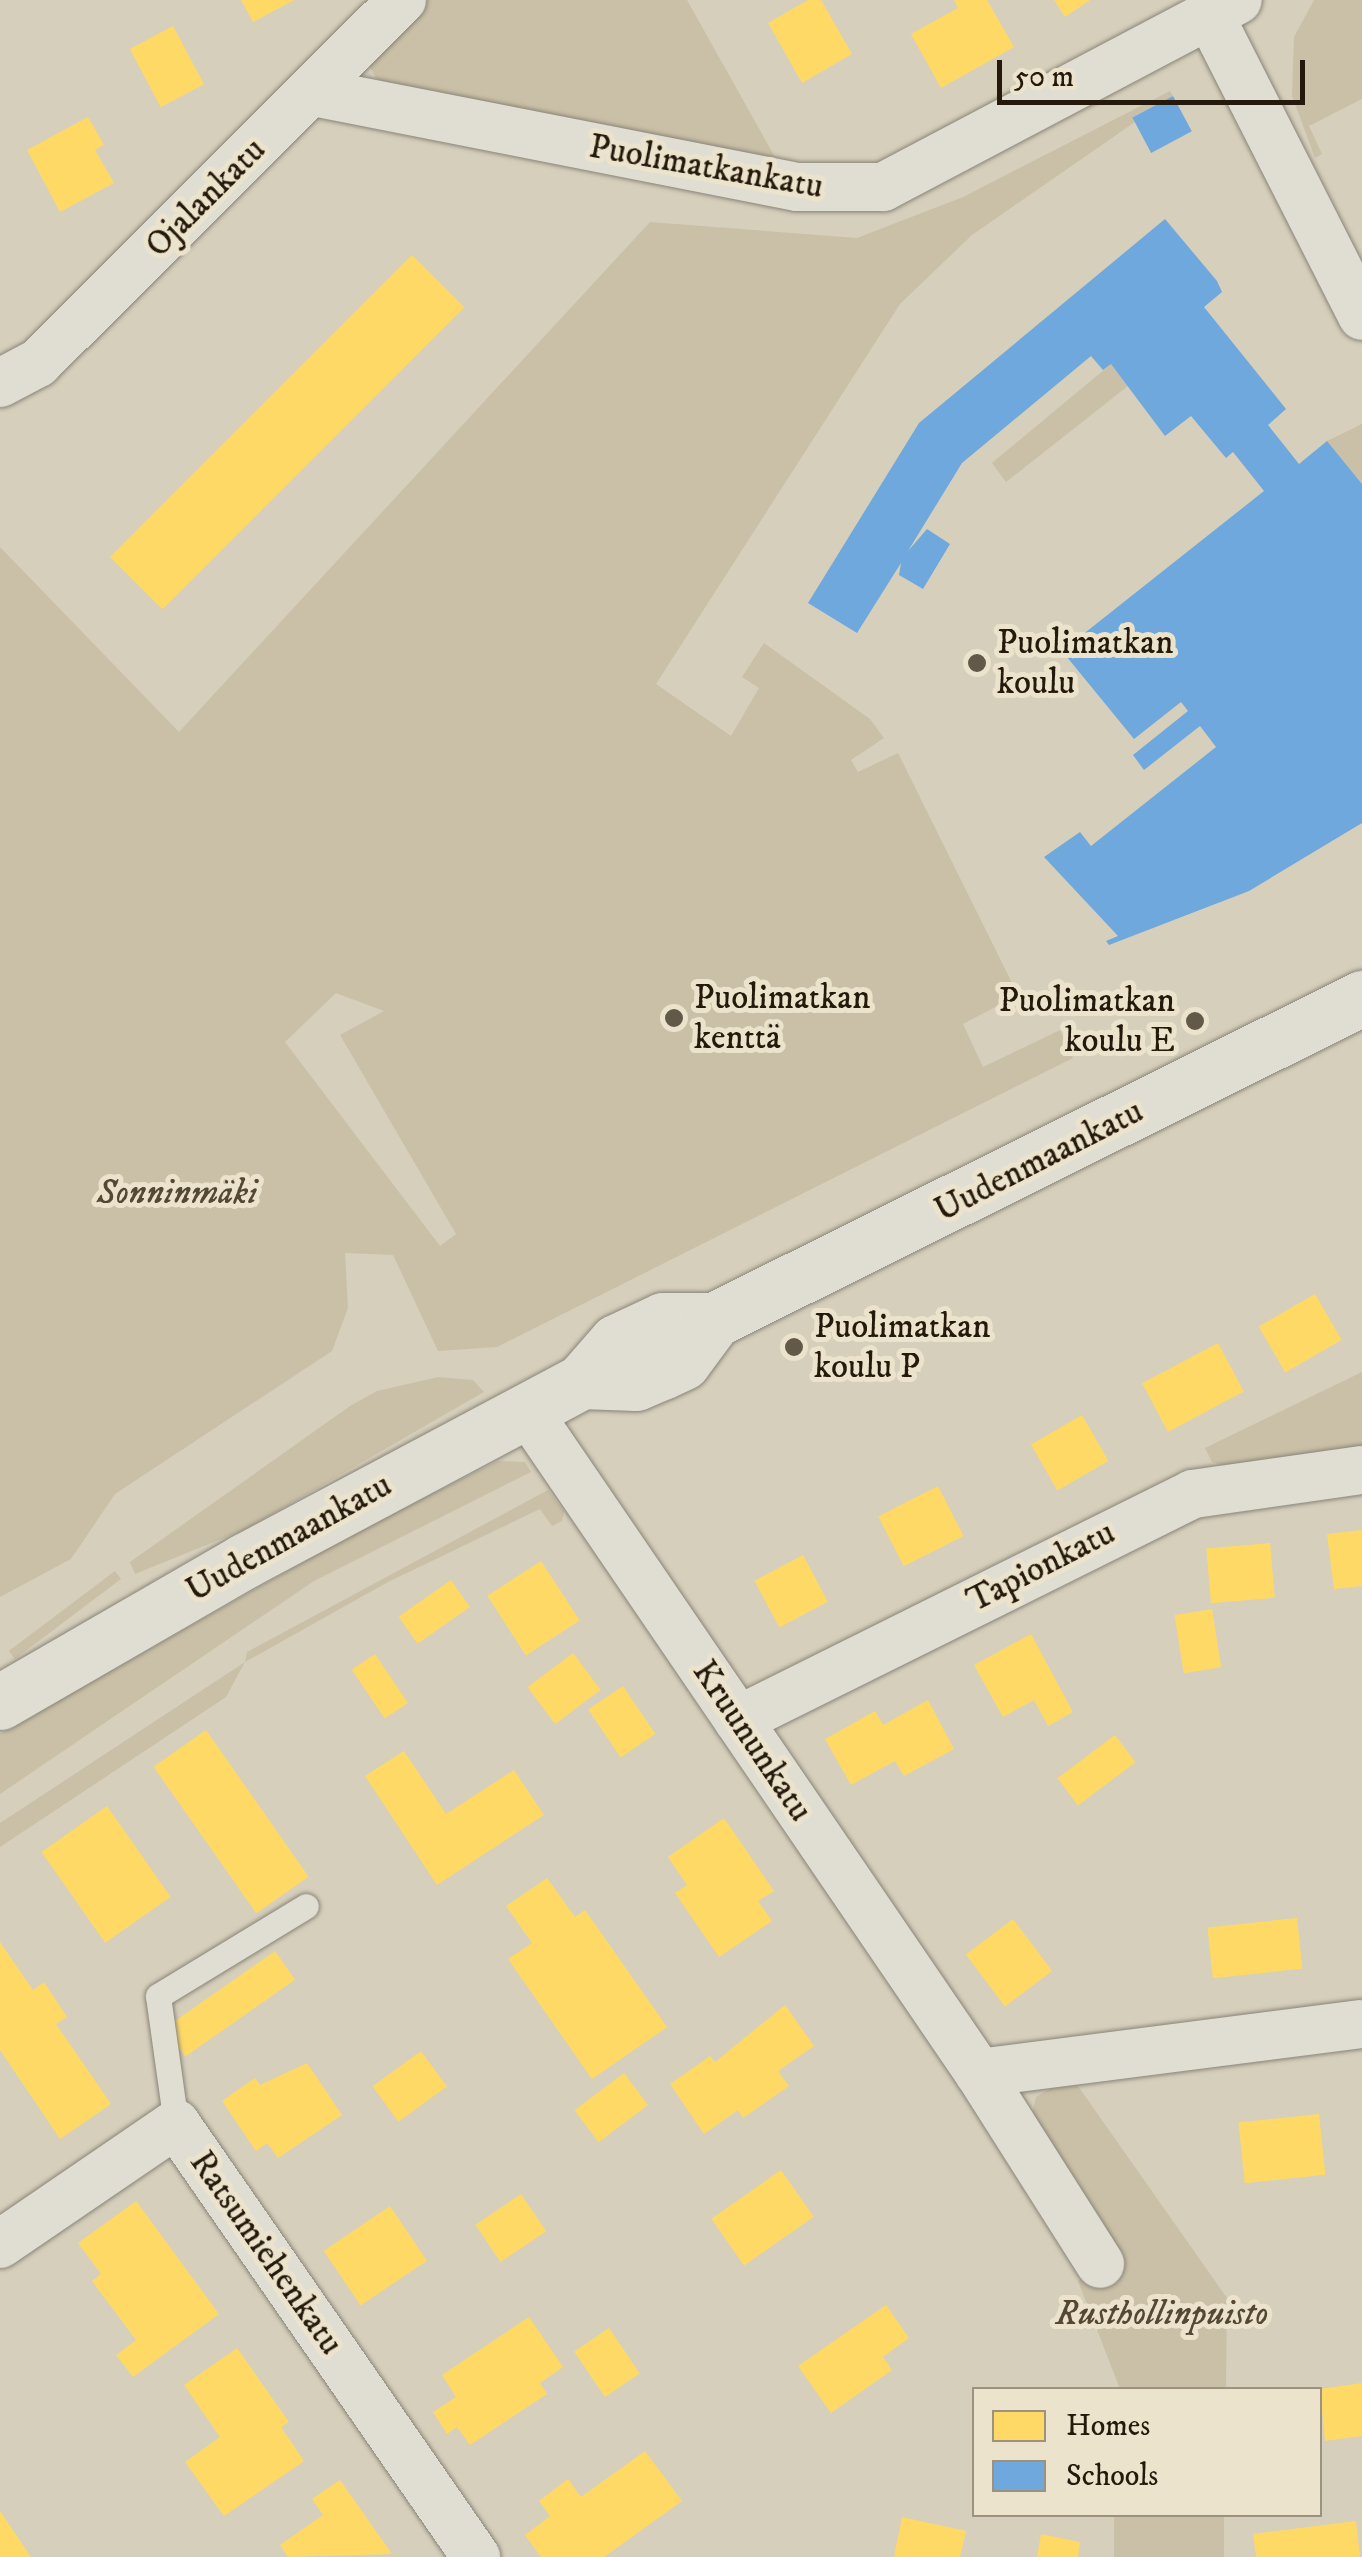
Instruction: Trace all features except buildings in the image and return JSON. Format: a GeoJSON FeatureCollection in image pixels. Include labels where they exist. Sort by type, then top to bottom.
{"type":"FeatureCollection","features":[{"type":"Feature","properties":{"kind":"main road","name":"Uudenmaankatu"},"geometry":{"type":"LineString","coordinates":[[0,1702],[582,1381],[616,1342],[663,1320],[714,1320],[1362,998]]}},
{"type":"Feature","properties":{"kind":"street","name":"Ojalankatu"},"geometry":{"type":"LineString","coordinates":[[0,383],[38,363],[402,0]]}},
{"type":"Feature","properties":{"kind":"street","name":"Puolimatkankatu"},"geometry":{"type":"LineString","coordinates":[[313,92],[798,187],[883,187],[1224,9]]}},
{"type":"Feature","properties":{"kind":"street"},"geometry":{"type":"LineString","coordinates":[[1224,9],[1362,316]]}},
{"type":"Feature","properties":{"kind":"street","name":"Kruununkatu"},"geometry":{"type":"LineString","coordinates":[[526,1409],[979,2072],[1100,2264]]}},
{"type":"Feature","properties":{"kind":"street","name":"Tapionkatu"},"geometry":{"type":"LineString","coordinates":[[738,1720],[1193,1494],[1362,1470]]}},
{"type":"Feature","properties":{"kind":"street"},"geometry":{"type":"LineString","coordinates":[[979,2072],[1362,2024]]}},
{"type":"Feature","properties":{"kind":"street","name":"Ratsumiehenkatu"},"geometry":{"type":"LineString","coordinates":[[0,2244],[176,2124],[476,2557]]}},
{"type":"Feature","properties":{"kind":"lane"},"geometry":{"type":"LineString","coordinates":[[176,2124],[158,1996],[306,1906]]}},
{"type":"Feature","properties":{"kind":"green space"},"geometry":{"type":"Polygon","coordinates":[[[421,0],[687,0],[776,159],[398,91],[376,78],[368,63],[421,0]]]}},
{"type":"Feature","properties":{"kind":"green space"},"geometry":{"type":"Polygon","coordinates":[[[1314,0],[1362,0],[1362,99],[1309,126],[1322,154],[1315,158],[1292,96],[1294,37],[1314,0]]]}},
{"type":"Feature","properties":{"kind":"green space","name":"Sonninmäki"},"geometry":{"type":"Polygon","coordinates":[[[1170,91],[1173,96],[1133,117],[1135,122],[972,235],[900,304],[656,684],[731,736],[759,688],[742,677],[764,643],[870,719],[884,738],[851,760],[858,772],[898,753],[1018,995],[963,1024],[983,1067],[1060,1030],[1073,1058],[497,1347],[438,1351],[393,1255],[345,1253],[348,1308],[332,1351],[115,1494],[71,1559],[0,1597],[0,547],[179,732],[650,222],[857,238],[963,197],[1170,91]],[[336,993],[285,1042],[440,1246],[456,1234],[340,1035],[384,1011],[336,993]]]}},
{"type":"Feature","properties":{"kind":"green space"},"geometry":{"type":"Polygon","coordinates":[[[1111,364],[1128,386],[1006,482],[992,463],[1111,364]]]}},
{"type":"Feature","properties":{"kind":"green space"},"geometry":{"type":"Polygon","coordinates":[[[1362,424],[1362,484],[1327,441],[1362,424]]]}},
{"type":"Feature","properties":{"kind":"green space"},"geometry":{"type":"Polygon","coordinates":[[[1362,1372],[1362,1452],[1235,1469],[1212,1462],[1205,1448],[1362,1372]]]}},
{"type":"Feature","properties":{"kind":"green space"},"geometry":{"type":"Polygon","coordinates":[[[438,1377],[473,1380],[484,1392],[246,1529],[135,1574],[130,1562],[350,1406],[377,1391],[438,1377]]]}},
{"type":"Feature","properties":{"kind":"green space"},"geometry":{"type":"Polygon","coordinates":[[[498,1461],[525,1462],[531,1472],[314,1581],[0,1794],[0,1734],[365,1527],[498,1461]]]}},
{"type":"Feature","properties":{"kind":"green space"},"geometry":{"type":"Polygon","coordinates":[[[548,1490],[564,1512],[562,1521],[552,1526],[540,1509],[388,1582],[245,1662],[247,1652],[548,1490]]]}},
{"type":"Feature","properties":{"kind":"green space"},"geometry":{"type":"Polygon","coordinates":[[[115,1571],[121,1579],[15,1659],[9,1651],[115,1571]]]}},
{"type":"Feature","properties":{"kind":"green space"},"geometry":{"type":"Polygon","coordinates":[[[245,1662],[226,1697],[0,1847],[0,1823],[245,1662]]]}},
{"type":"Feature","properties":{"kind":"green space","name":"Rusthollinpuisto"},"geometry":{"type":"Polygon","coordinates":[[[1071,2076],[1227,2298],[1226,2387],[1119,2387],[1078,2281],[1117,2246],[1039,2134],[1033,2110],[1036,2097],[1071,2076]]]}},
{"type":"Feature","properties":{"kind":"green space"},"geometry":{"type":"Polygon","coordinates":[[[1114,2517],[1224,2517],[1224,2557],[1114,2557],[1114,2517]]]}},
{"type":"Feature","properties":{"kind":"place","name":"Puolimatkan koulu"},"geometry":{"type":"Point","coordinates":[977,663]}},
{"type":"Feature","properties":{"kind":"place","name":"Puolimatkan kenttä"},"geometry":{"type":"Point","coordinates":[674,1018]}},
{"type":"Feature","properties":{"kind":"place","name":"Puolimatkan koulu E"},"geometry":{"type":"Point","coordinates":[1195,1021]}},
{"type":"Feature","properties":{"kind":"place","name":"Puolimatkan koulu P"},"geometry":{"type":"Point","coordinates":[794,1347]}}]}
